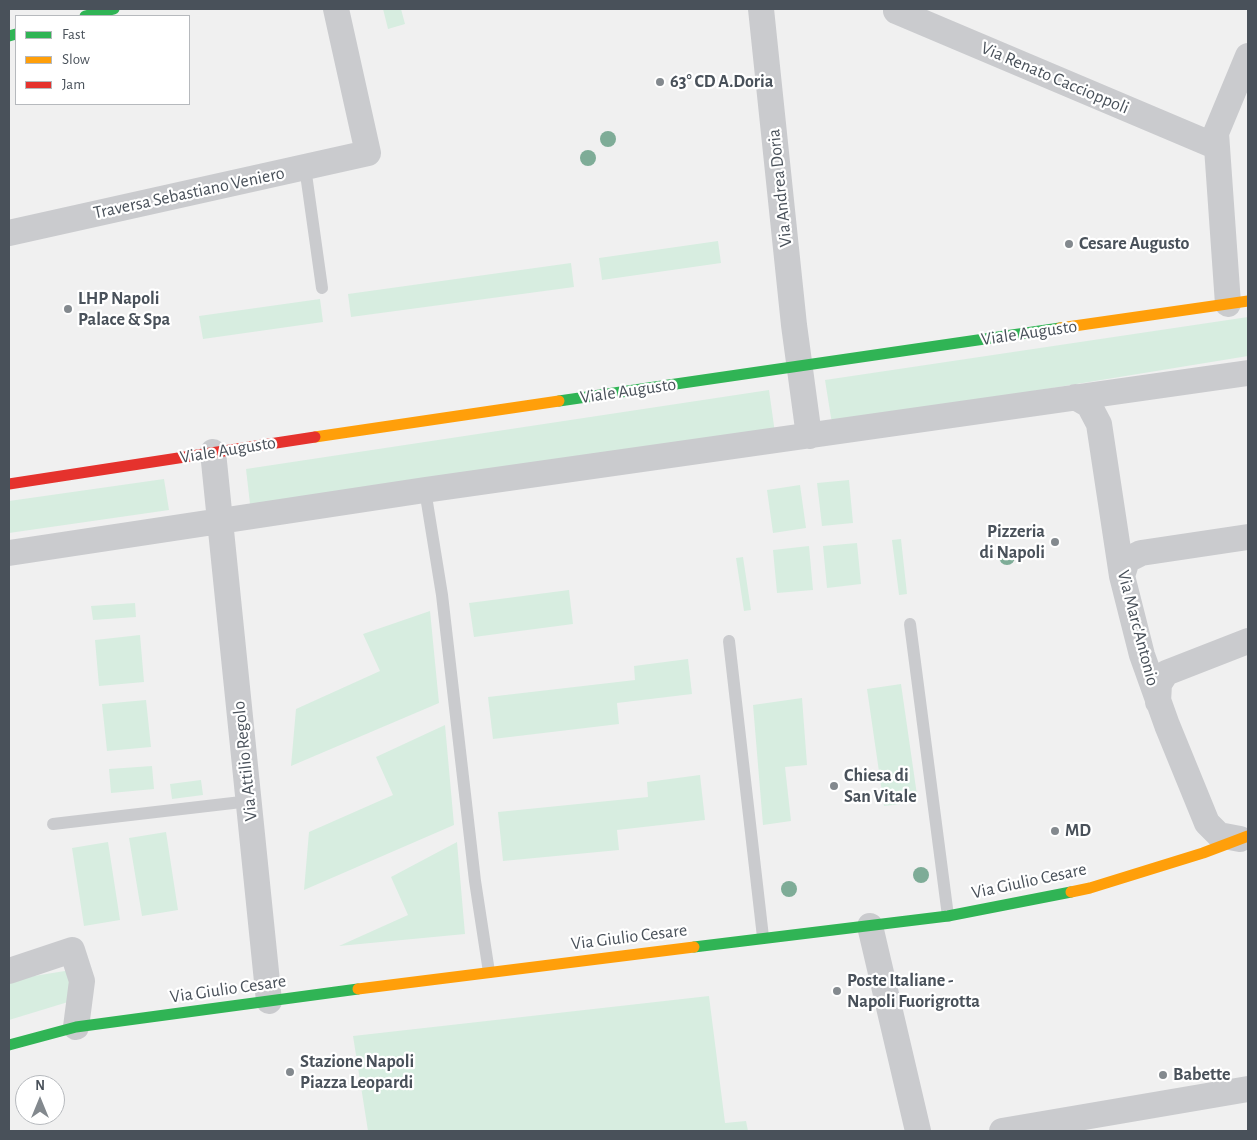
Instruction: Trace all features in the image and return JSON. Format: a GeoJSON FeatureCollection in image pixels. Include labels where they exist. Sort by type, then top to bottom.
{"type":"FeatureCollection","features":[{"type":"Feature","properties":{"kind":"main road"},"geometry":{"type":"LineString","coordinates":[[89,15],[114,9]]}},
{"type":"Feature","properties":{"kind":"main road","name":"Viale Augusto"},"geometry":{"type":"LineString","coordinates":[[9,484],[213,452],[1238,303]]}},
{"type":"Feature","properties":{"kind":"main road","name":"Via Giulio Cesare"},"geometry":{"type":"LineString","coordinates":[[9,1045],[76,1027],[763,937],[948,916],[1090,888],[1203,853],[1244,837]]}},
{"type":"Feature","properties":{"kind":"street","name":"Traversa Sebastiano Veniero"},"geometry":{"type":"LineString","coordinates":[[9,233],[368,153],[336,9]]}},
{"type":"Feature","properties":{"kind":"street","name":"Via Andrea Doria"},"geometry":{"type":"LineString","coordinates":[[761,9],[799,367],[809,436]]}},
{"type":"Feature","properties":{"kind":"street","name":"Via Renato Caccioppoli"},"geometry":{"type":"LineString","coordinates":[[897,9],[896,11],[1216,146]]}},
{"type":"Feature","properties":{"kind":"street"},"geometry":{"type":"LineString","coordinates":[[1238,303],[1216,146],[1216,133],[1248,56]]}},
{"type":"Feature","properties":{"kind":"street"},"geometry":{"type":"LineString","coordinates":[[9,553],[425,490],[1248,373]]}},
{"type":"Feature","properties":{"kind":"street","name":"Via Marc'Antonio"},"geometry":{"type":"LineString","coordinates":[[1075,397],[1089,404],[1099,424],[1122,576],[1131,615],[1158,702],[1207,823],[1219,835],[1244,837]]}},
{"type":"Feature","properties":{"kind":"street","name":"Via Attilio Regolo"},"geometry":{"type":"LineString","coordinates":[[213,452],[222,520],[269,1001]]}},
{"type":"Feature","properties":{"kind":"street"},"geometry":{"type":"LineString","coordinates":[[1122,576],[1127,560],[1141,553],[1248,537]]}},
{"type":"Feature","properties":{"kind":"street"},"geometry":{"type":"LineString","coordinates":[[1158,702],[1159,684],[1166,673],[1248,641]]}},
{"type":"Feature","properties":{"kind":"street"},"geometry":{"type":"LineString","coordinates":[[870,926],[918,1131]]}},
{"type":"Feature","properties":{"kind":"street"},"geometry":{"type":"LineString","coordinates":[[9,971],[72,950],[82,981],[76,1027]]}},
{"type":"Feature","properties":{"kind":"street"},"geometry":{"type":"LineString","coordinates":[[1002,1131],[1248,1089]]}},
{"type":"Feature","properties":{"kind":"lane"},"geometry":{"type":"LineString","coordinates":[[305,167],[322,288]]}},
{"type":"Feature","properties":{"kind":"lane"},"geometry":{"type":"LineString","coordinates":[[425,490],[442,595],[473,863],[489,972]]}},
{"type":"Feature","properties":{"kind":"lane"},"geometry":{"type":"LineString","coordinates":[[910,624],[948,916]]}},
{"type":"Feature","properties":{"kind":"lane"},"geometry":{"type":"LineString","coordinates":[[729,641],[763,937]]}},
{"type":"Feature","properties":{"kind":"lane"},"geometry":{"type":"LineString","coordinates":[[53,824],[250,801]]}},
{"type":"Feature","properties":{"kind":"green space"},"geometry":{"type":"Polygon","coordinates":[[[383,9],[401,9],[405,24],[388,29],[383,9]]]}},
{"type":"Feature","properties":{"kind":"green space"},"geometry":{"type":"Polygon","coordinates":[[[718,241],[721,263],[602,280],[599,258],[718,241]]]}},
{"type":"Feature","properties":{"kind":"green space"},"geometry":{"type":"Polygon","coordinates":[[[571,263],[574,287],[351,317],[348,294],[571,263]]]}},
{"type":"Feature","properties":{"kind":"green space"},"geometry":{"type":"Polygon","coordinates":[[[320,299],[323,322],[203,339],[199,316],[320,299]]]}},
{"type":"Feature","properties":{"kind":"green space"},"geometry":{"type":"Polygon","coordinates":[[[1248,317],[1248,356],[832,424],[825,380],[1248,317]]]}},
{"type":"Feature","properties":{"kind":"green space"},"geometry":{"type":"Polygon","coordinates":[[[769,390],[775,433],[250,504],[246,469],[769,390]]]}},
{"type":"Feature","properties":{"kind":"green space"},"geometry":{"type":"Polygon","coordinates":[[[164,479],[169,510],[9,533],[9,501],[164,479]]]}},
{"type":"Feature","properties":{"kind":"green space"},"geometry":{"type":"Polygon","coordinates":[[[849,480],[853,523],[822,526],[817,483],[849,480]]]}},
{"type":"Feature","properties":{"kind":"green space"},"geometry":{"type":"Polygon","coordinates":[[[800,485],[806,528],[773,533],[767,490],[800,485]]]}},
{"type":"Feature","properties":{"kind":"green space"},"geometry":{"type":"Polygon","coordinates":[[[901,539],[907,594],[899,595],[892,540],[901,539]]]}},
{"type":"Feature","properties":{"kind":"green space"},"geometry":{"type":"Polygon","coordinates":[[[857,543],[861,584],[827,588],[823,546],[857,543]]]}},
{"type":"Feature","properties":{"kind":"green space"},"geometry":{"type":"Polygon","coordinates":[[[809,546],[813,590],[777,593],[773,550],[809,546]]]}},
{"type":"Feature","properties":{"kind":"green space"},"geometry":{"type":"Polygon","coordinates":[[[743,557],[751,610],[744,611],[736,558],[743,557]]]}},
{"type":"Feature","properties":{"kind":"green space"},"geometry":{"type":"Polygon","coordinates":[[[569,590],[573,624],[474,637],[469,603],[569,590]]]}},
{"type":"Feature","properties":{"kind":"green space"},"geometry":{"type":"Polygon","coordinates":[[[135,603],[136,617],[93,620],[91,606],[135,603]]]}},
{"type":"Feature","properties":{"kind":"green space"},"geometry":{"type":"Polygon","coordinates":[[[430,611],[439,703],[291,766],[296,709],[380,671],[363,634],[430,611]]]}},
{"type":"Feature","properties":{"kind":"green space"},"geometry":{"type":"Polygon","coordinates":[[[140,635],[144,682],[99,686],[95,640],[140,635]]]}},
{"type":"Feature","properties":{"kind":"green space"},"geometry":{"type":"Polygon","coordinates":[[[688,659],[692,694],[617,703],[619,724],[493,739],[488,697],[635,680],[634,666],[688,659]]]}},
{"type":"Feature","properties":{"kind":"green space"},"geometry":{"type":"Polygon","coordinates":[[[901,684],[918,802],[884,806],[867,689],[901,684]]]}},
{"type":"Feature","properties":{"kind":"green space"},"geometry":{"type":"Polygon","coordinates":[[[802,698],[807,765],[785,767],[791,821],[763,825],[753,705],[802,698]]]}},
{"type":"Feature","properties":{"kind":"green space"},"geometry":{"type":"Polygon","coordinates":[[[146,700],[151,747],[107,751],[102,704],[146,700]]]}},
{"type":"Feature","properties":{"kind":"green space"},"geometry":{"type":"Polygon","coordinates":[[[445,725],[454,825],[304,890],[309,832],[393,795],[376,757],[445,725]]]}},
{"type":"Feature","properties":{"kind":"green space"},"geometry":{"type":"Polygon","coordinates":[[[152,766],[154,789],[111,793],[109,769],[152,766]]]}},
{"type":"Feature","properties":{"kind":"green space"},"geometry":{"type":"Polygon","coordinates":[[[700,775],[705,820],[617,830],[619,850],[503,861],[498,812],[648,797],[647,782],[700,775]]]}},
{"type":"Feature","properties":{"kind":"green space"},"geometry":{"type":"Polygon","coordinates":[[[201,780],[203,795],[172,799],[170,784],[201,780]]]}},
{"type":"Feature","properties":{"kind":"green space"},"geometry":{"type":"Polygon","coordinates":[[[166,832],[178,910],[142,916],[129,838],[166,832]]]}},
{"type":"Feature","properties":{"kind":"green space"},"geometry":{"type":"Polygon","coordinates":[[[108,842],[120,920],[84,926],[72,848],[108,842]]]}},
{"type":"Feature","properties":{"kind":"green space"},"geometry":{"type":"Polygon","coordinates":[[[457,842],[465,934],[339,946],[408,915],[391,877],[457,842]]]}},
{"type":"Feature","properties":{"kind":"green space"},"geometry":{"type":"Polygon","coordinates":[[[71,970],[68,1002],[9,1020],[9,980],[71,970]]]}},
{"type":"Feature","properties":{"kind":"green space"},"geometry":{"type":"Polygon","coordinates":[[[709,996],[725,1123],[746,1121],[748,1131],[368,1131],[353,1036],[709,996]]]}},
{"type":"Feature","properties":{"kind":"traffic: fast"},"geometry":{"type":"LineString","coordinates":[[89,15],[114,9]]}},
{"type":"Feature","properties":{"kind":"traffic: fast"},"geometry":{"type":"LineString","coordinates":[[9,36],[15,34]]}},
{"type":"Feature","properties":{"kind":"traffic: fast"},"geometry":{"type":"LineString","coordinates":[[559,401],[1060,328]]}},
{"type":"Feature","properties":{"kind":"traffic: fast"},"geometry":{"type":"LineString","coordinates":[[694,947],[948,916],[1071,892]]}},
{"type":"Feature","properties":{"kind":"traffic: fast"},"geometry":{"type":"LineString","coordinates":[[9,1045],[76,1027],[358,989]]}},
{"type":"Feature","properties":{"kind":"traffic: slow"},"geometry":{"type":"LineString","coordinates":[[1060,328],[1248,301]]}},
{"type":"Feature","properties":{"kind":"traffic: slow"},"geometry":{"type":"LineString","coordinates":[[315,437],[559,401]]}},
{"type":"Feature","properties":{"kind":"traffic: slow"},"geometry":{"type":"LineString","coordinates":[[1071,892],[1090,888],[1203,853],[1248,836]]}},
{"type":"Feature","properties":{"kind":"traffic: slow"},"geometry":{"type":"LineString","coordinates":[[358,989],[694,947]]}},
{"type":"Feature","properties":{"kind":"traffic: jam"},"geometry":{"type":"LineString","coordinates":[[9,484],[315,437]]}},
{"type":"Feature","properties":{"kind":"place","name":"63° CD A.Doria"},"geometry":{"type":"Point","coordinates":[660,82]}},
{"type":"Feature","properties":{"kind":"place","name":"Cesare Augusto"},"geometry":{"type":"Point","coordinates":[1069,244]}},
{"type":"Feature","properties":{"kind":"place","name":"LHP Napoli Palace & Spa"},"geometry":{"type":"Point","coordinates":[68,309]}},
{"type":"Feature","properties":{"kind":"place","name":"Pizzeria di Napoli"},"geometry":{"type":"Point","coordinates":[1055,542]}},
{"type":"Feature","properties":{"kind":"place","name":"Chiesa di San Vitale"},"geometry":{"type":"Point","coordinates":[834,786]}},
{"type":"Feature","properties":{"kind":"place","name":"MD"},"geometry":{"type":"Point","coordinates":[1055,831]}},
{"type":"Feature","properties":{"kind":"place","name":"Poste Italiane - Napoli Fuorigrotta"},"geometry":{"type":"Point","coordinates":[837,991]}},
{"type":"Feature","properties":{"kind":"place","name":"Stazione Napoli Piazza Leopardi"},"geometry":{"type":"Point","coordinates":[290,1072]}},
{"type":"Feature","properties":{"kind":"place","name":"Babette"},"geometry":{"type":"Point","coordinates":[1163,1075]}}]}
